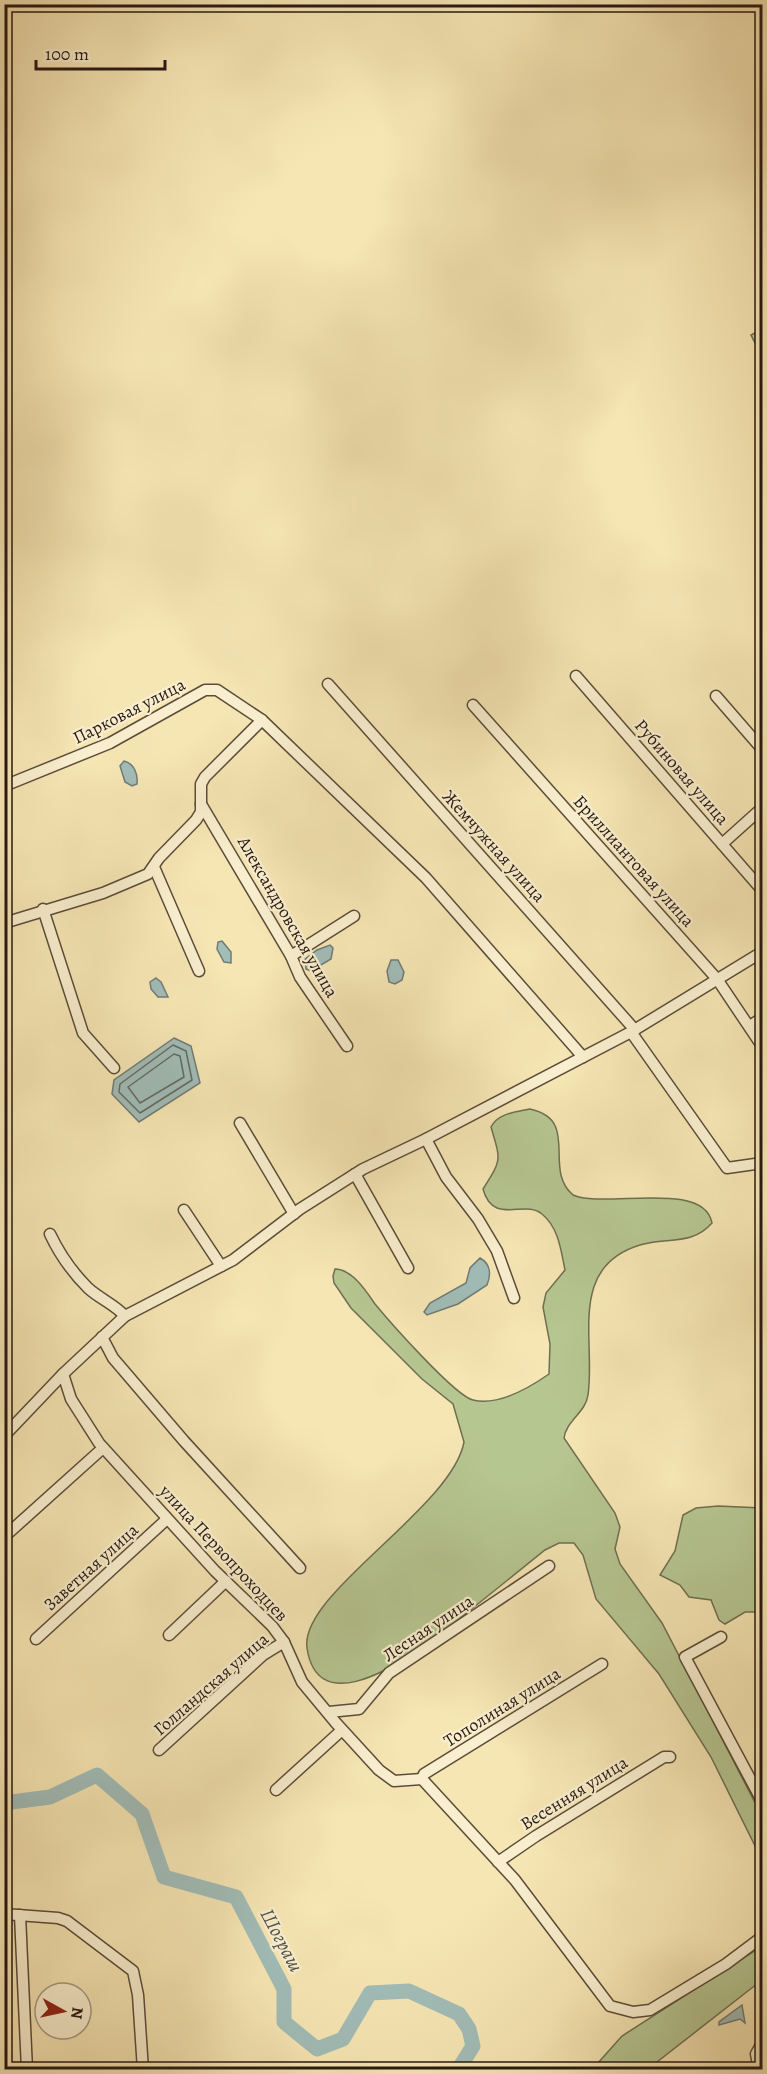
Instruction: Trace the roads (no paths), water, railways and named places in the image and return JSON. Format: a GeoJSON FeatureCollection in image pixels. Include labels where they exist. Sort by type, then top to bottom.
{"type":"FeatureCollection","features":[{"type":"Feature","properties":{"kind":"street","name":"Рубиновая улица"},"geometry":{"type":"LineString","coordinates":[[576,676],[762,890]]}},
{"type":"Feature","properties":{"kind":"street","name":"Жемчужная улица"},"geometry":{"type":"LineString","coordinates":[[328,684],[633,1031],[727,1168],[762,1163]]}},
{"type":"Feature","properties":{"kind":"street","name":"Парковая улица"},"geometry":{"type":"LineString","coordinates":[[4,786],[110,743],[212,688],[262,720]]}},
{"type":"Feature","properties":{"kind":"street"},"geometry":{"type":"LineString","coordinates":[[716,696],[762,749]]}},
{"type":"Feature","properties":{"kind":"street","name":"Бриллиантовая улица"},"geometry":{"type":"LineString","coordinates":[[473,705],[717,979],[762,1046]]}},
{"type":"Feature","properties":{"kind":"street"},"geometry":{"type":"LineString","coordinates":[[4,923],[131,882],[148,874],[159,858],[196,820],[201,804],[201,784],[205,777],[262,720],[426,878],[583,1057]]}},
{"type":"Feature","properties":{"kind":"street","name":"Александровская улица"},"geometry":{"type":"LineString","coordinates":[[201,804],[291,956],[300,977],[347,1046]]}},
{"type":"Feature","properties":{"kind":"street"},"geometry":{"type":"LineString","coordinates":[[722,844],[762,808]]}},
{"type":"Feature","properties":{"kind":"street"},"geometry":{"type":"LineString","coordinates":[[154,867],[200,971]]}},
{"type":"Feature","properties":{"kind":"street"},"geometry":{"type":"LineString","coordinates":[[43,909],[83,1033],[114,1068]]}},
{"type":"Feature","properties":{"kind":"street"},"geometry":{"type":"LineString","coordinates":[[291,956],[354,916]]}},
{"type":"Feature","properties":{"kind":"street"},"geometry":{"type":"LineString","coordinates":[[4,1436],[63,1374],[125,1316],[221,1266],[355,1174],[633,1031],[762,952]]}},
{"type":"Feature","properties":{"kind":"street"},"geometry":{"type":"LineString","coordinates":[[750,1026],[762,1018]]}},
{"type":"Feature","properties":{"kind":"street"},"geometry":{"type":"LineString","coordinates":[[240,1123],[294,1214]]}},
{"type":"Feature","properties":{"kind":"street"},"geometry":{"type":"LineString","coordinates":[[426,1139],[446,1177],[478,1218],[497,1251],[514,1298]]}},
{"type":"Feature","properties":{"kind":"street"},"geometry":{"type":"LineString","coordinates":[[355,1174],[408,1268]]}},
{"type":"Feature","properties":{"kind":"street"},"geometry":{"type":"LineString","coordinates":[[184,1210],[221,1266]]}},
{"type":"Feature","properties":{"kind":"street"},"geometry":{"type":"LineString","coordinates":[[50,1234],[57,1248],[88,1288],[112,1303],[125,1316]]}},
{"type":"Feature","properties":{"kind":"street"},"geometry":{"type":"LineString","coordinates":[[102,1337],[113,1358],[184,1441],[300,1568]]}},
{"type":"Feature","properties":{"kind":"street","name":"улица Первопроходцев"},"geometry":{"type":"LineString","coordinates":[[63,1374],[80,1416],[103,1448],[167,1519],[272,1626],[284,1642],[302,1682],[342,1730],[379,1770],[394,1781],[422,1779]]}},
{"type":"Feature","properties":{"kind":"street"},"geometry":{"type":"LineString","coordinates":[[4,1537],[103,1448]]}},
{"type":"Feature","properties":{"kind":"street","name":"Заветная улица"},"geometry":{"type":"LineString","coordinates":[[36,1639],[167,1519]]}},
{"type":"Feature","properties":{"kind":"street","name":"Лесная улица"},"geometry":{"type":"LineString","coordinates":[[329,1712],[359,1709],[389,1673],[549,1566]]}},
{"type":"Feature","properties":{"kind":"street"},"geometry":{"type":"LineString","coordinates":[[169,1635],[226,1581]]}},
{"type":"Feature","properties":{"kind":"street"},"geometry":{"type":"LineString","coordinates":[[721,1637],[685,1657],[762,1801]]}},
{"type":"Feature","properties":{"kind":"street","name":"Голландская улица"},"geometry":{"type":"LineString","coordinates":[[159,1750],[263,1655],[284,1642]]}},
{"type":"Feature","properties":{"kind":"street","name":"Тополиная улица"},"geometry":{"type":"LineString","coordinates":[[422,1779],[424,1774],[602,1664]]}},
{"type":"Feature","properties":{"kind":"street"},"geometry":{"type":"LineString","coordinates":[[276,1790],[342,1730]]}},
{"type":"Feature","properties":{"kind":"street","name":"Весенняя улица"},"geometry":{"type":"LineString","coordinates":[[498,1862],[545,1830],[664,1758],[670,1757]]}},
{"type":"Feature","properties":{"kind":"street"},"geometry":{"type":"LineString","coordinates":[[422,1779],[515,1880],[610,2006],[623,2011],[650,2010],[726,1964],[762,1937]]}},
{"type":"Feature","properties":{"kind":"street"},"geometry":{"type":"LineString","coordinates":[[4,1914],[58,1918],[67,1921],[133,1971],[138,1995],[143,2070]]}},
{"type":"Feature","properties":{"kind":"street"},"geometry":{"type":"LineString","coordinates":[[20,1915],[27,2070]]}},
{"type":"Feature","properties":{"kind":"street"},"geometry":{"type":"LineString","coordinates":[[759,2070],[756,2054],[762,2043]]}},
{"type":"Feature","properties":{"kind":"water"},"geometry":{"type":"Polygon","coordinates":[[[124,761],[135,770],[137,784],[132,786],[125,782],[120,766],[124,761]]]}},
{"type":"Feature","properties":{"kind":"water"},"geometry":{"type":"Polygon","coordinates":[[[222,941],[231,952],[231,963],[224,962],[217,949],[218,942],[222,941]]]}},
{"type":"Feature","properties":{"kind":"water"},"geometry":{"type":"Polygon","coordinates":[[[330,945],[333,948],[331,959],[311,971],[306,969],[305,959],[317,950],[330,945]]]}},
{"type":"Feature","properties":{"kind":"water"},"geometry":{"type":"Polygon","coordinates":[[[391,960],[398,960],[404,972],[402,980],[395,984],[389,982],[387,971],[391,960]]]}},
{"type":"Feature","properties":{"kind":"water"},"geometry":{"type":"Polygon","coordinates":[[[156,978],[161,982],[168,997],[158,997],[151,989],[150,982],[156,978]]]}},
{"type":"Feature","properties":{"kind":"water"},"geometry":{"type":"Polygon","coordinates":[[[174,1038],[191,1046],[200,1083],[139,1122],[112,1094],[114,1080],[174,1038]]]}},
{"type":"Feature","properties":{"kind":"water"},"geometry":{"type":"Polygon","coordinates":[[[480,1258],[484,1260],[489,1270],[487,1285],[458,1304],[427,1315],[424,1312],[430,1303],[466,1283],[470,1268],[480,1258]]]}},
{"type":"Feature","properties":{"kind":"water"},"geometry":{"type":"Polygon","coordinates":[[[742,2005],[745,2023],[740,2019],[719,2025],[719,2022],[742,2005]]]}},
{"type":"Feature","properties":{"kind":"waterway","name":"Шограш"},"geometry":{"type":"LineString","coordinates":[[4,1803],[50,1797],[97,1775],[142,1814],[164,1877],[236,1897],[284,1989],[284,2022],[317,2049],[343,2039],[370,1993],[409,1991],[459,2014],[469,2029],[473,2046],[458,2070]]}}]}
